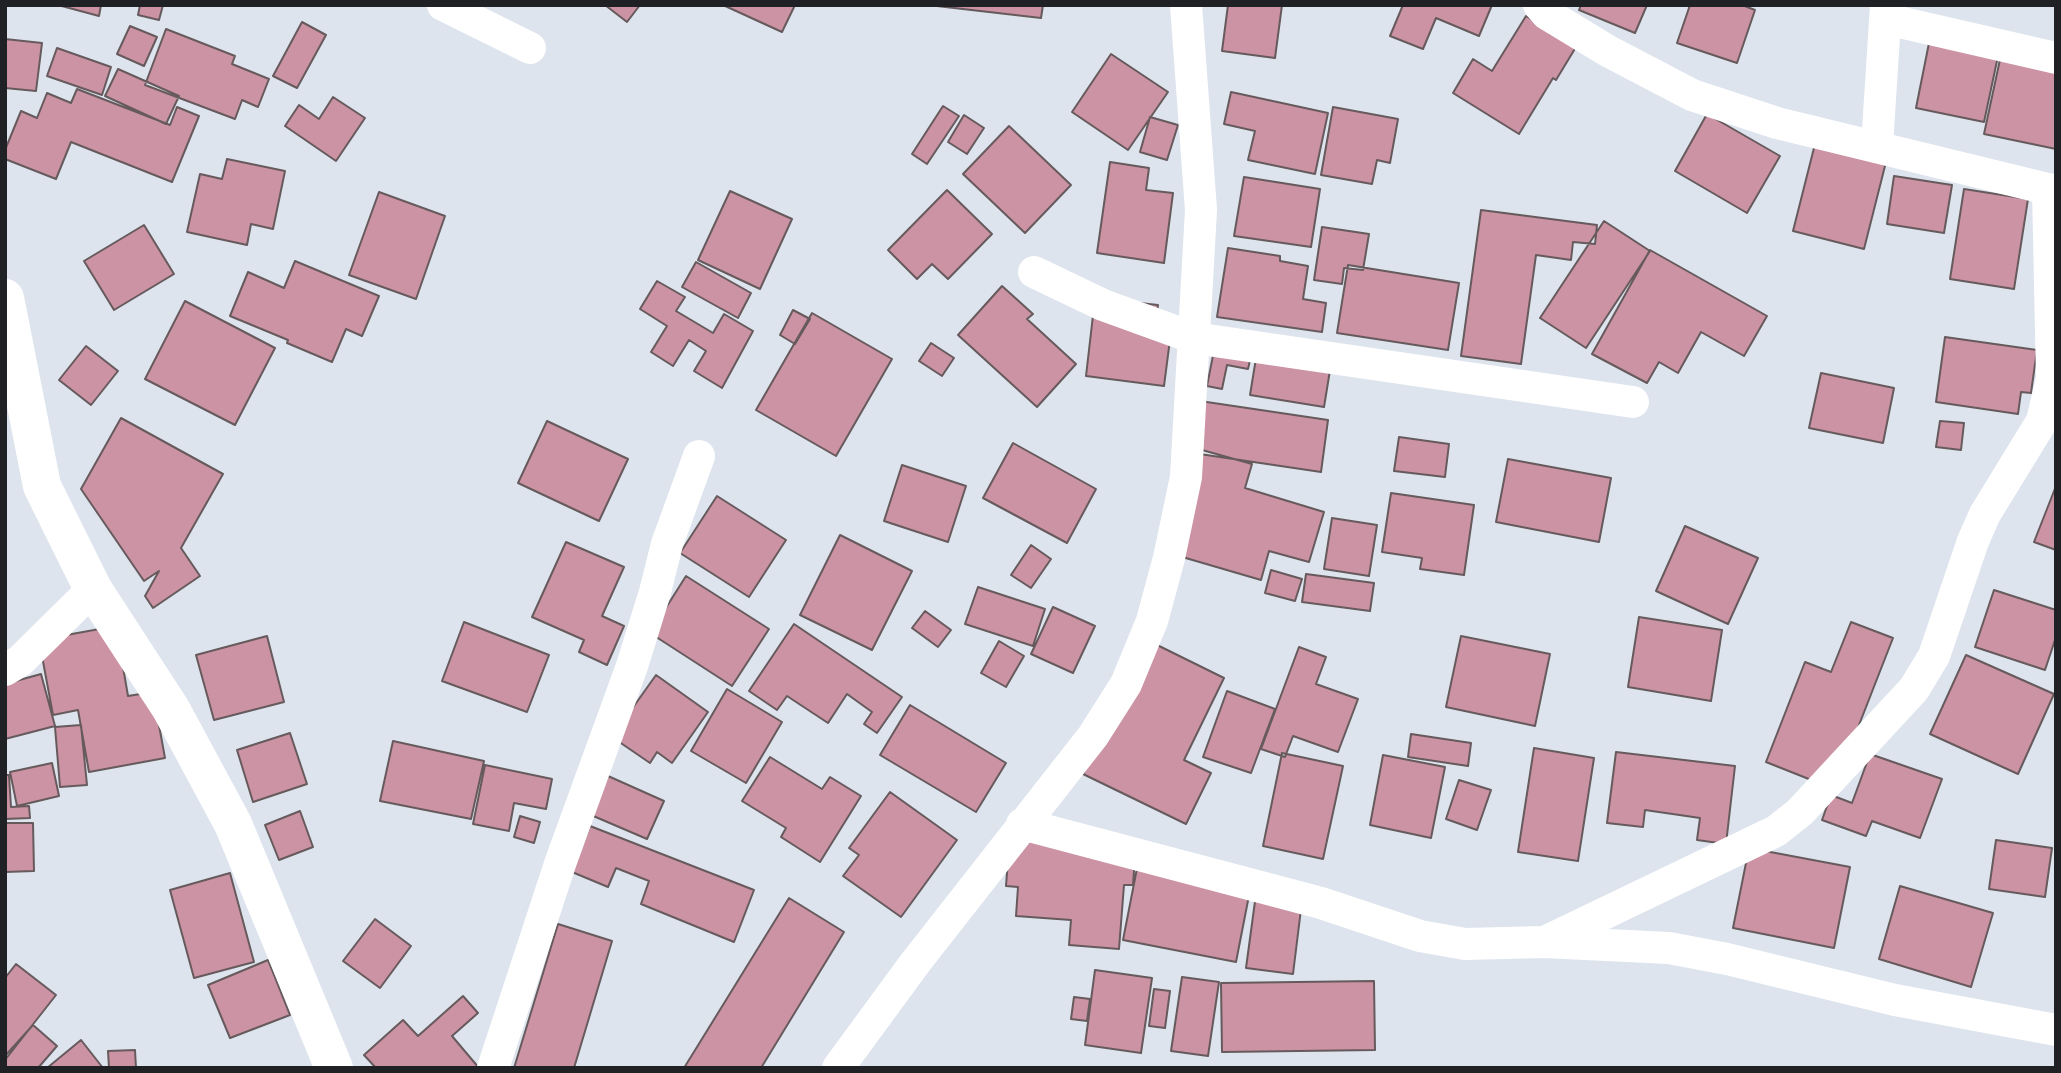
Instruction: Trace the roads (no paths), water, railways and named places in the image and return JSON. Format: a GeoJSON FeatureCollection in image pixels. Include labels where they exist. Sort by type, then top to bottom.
{"type":"FeatureCollection","features":[{"type":"Feature","properties":{"kind":"street"},"geometry":{"type":"LineString","coordinates":[[443,5],[530,48]]}},
{"type":"Feature","properties":{"kind":"street"},"geometry":{"type":"LineString","coordinates":[[838,1068],[915,963],[1093,736],[1126,684],[1152,621],[1186,477],[1194,338],[1200,211],[1186,5]]}},
{"type":"Feature","properties":{"kind":"street"},"geometry":{"type":"LineString","coordinates":[[1539,5],[1547,14],[1608,51],[1692,95],[1777,123],[2052,190],[2052,379],[2042,421],[1985,514],[1973,541],[1934,656],[1914,689],[1800,812],[1776,831],[1544,942]]}},
{"type":"Feature","properties":{"kind":"street"},"geometry":{"type":"LineString","coordinates":[[1877,146],[1886,12],[2056,58]]}},
{"type":"Feature","properties":{"kind":"street"},"geometry":{"type":"LineString","coordinates":[[1034,272],[1103,305],[1194,338],[1633,402]]}},
{"type":"Feature","properties":{"kind":"street"},"geometry":{"type":"LineString","coordinates":[[5,298],[16,407],[42,486],[93,589],[171,709],[233,824],[334,1068]]}},
{"type":"Feature","properties":{"kind":"street"},"geometry":{"type":"LineString","coordinates":[[494,1068],[561,861],[632,666],[667,544],[699,456]]}},
{"type":"Feature","properties":{"kind":"street"},"geometry":{"type":"LineString","coordinates":[[5,670],[20,661],[93,589]]}},
{"type":"Feature","properties":{"kind":"street"},"geometry":{"type":"LineString","coordinates":[[1022,824],[1321,902],[1420,936],[1465,944],[1544,942],[1669,948],[1727,959],[1895,1000],[2056,1030]]}}]}
